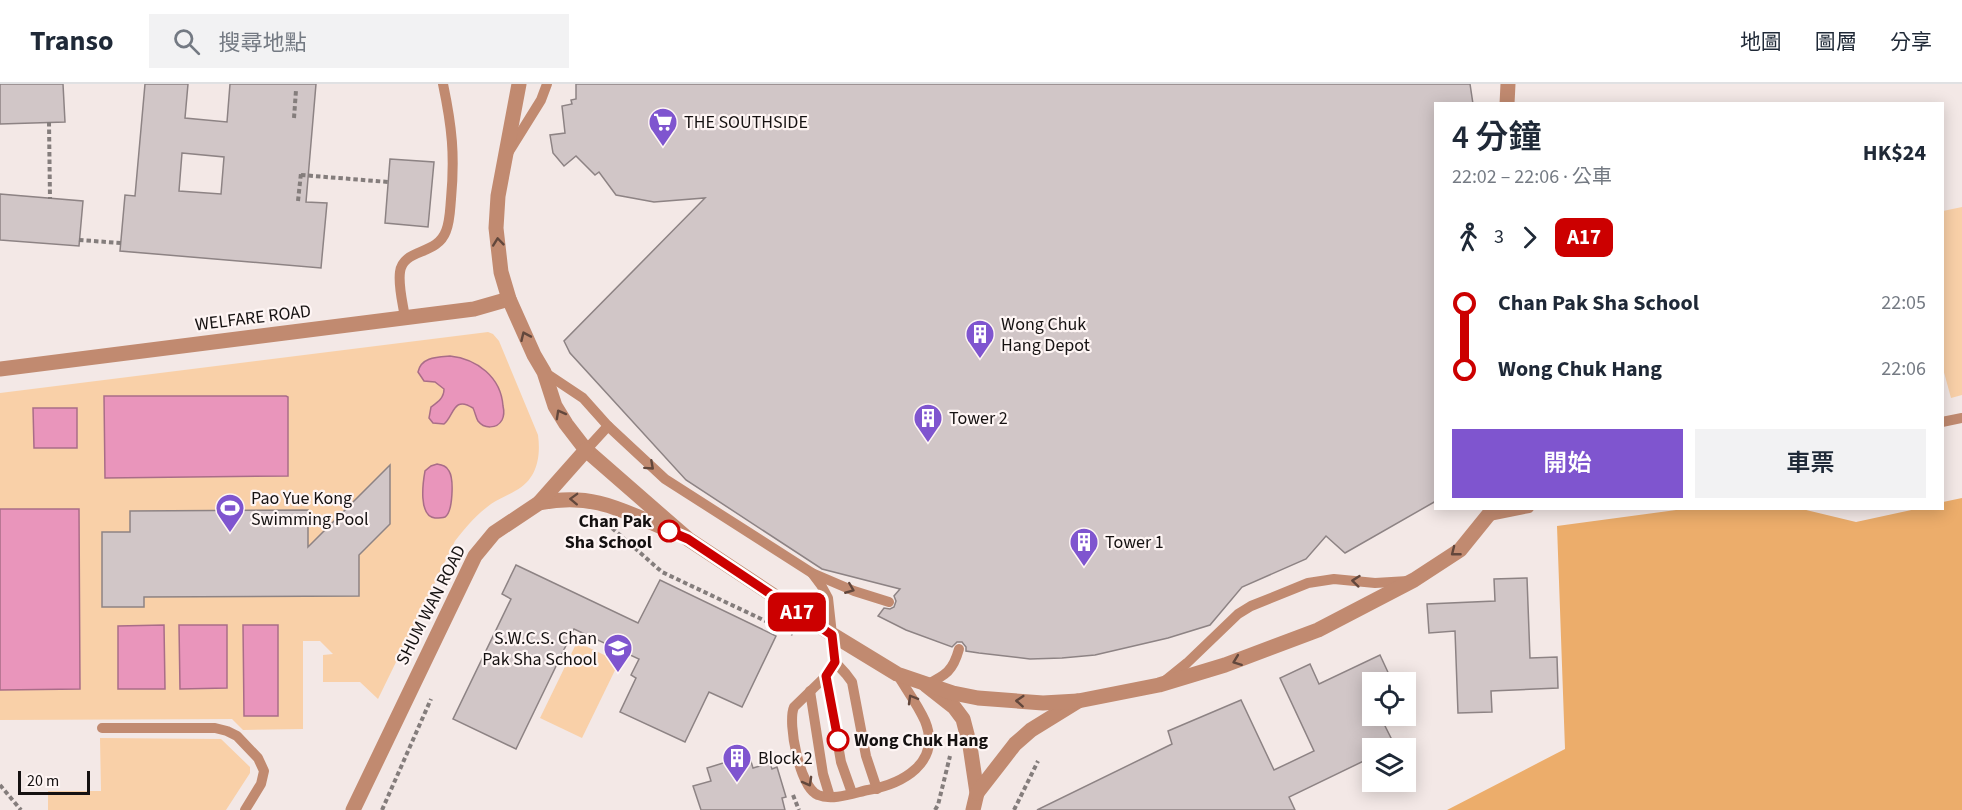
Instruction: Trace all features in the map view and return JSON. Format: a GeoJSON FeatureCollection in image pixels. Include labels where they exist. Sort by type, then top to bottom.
{"type":"FeatureCollection","features":[{"type":"Feature","properties":{"kind":"street"},"geometry":{"type":"LineString","coordinates":[[519,84],[498,196],[496,228],[501,272],[509,299],[544,372],[555,406],[566,424],[586,450],[688,539],[832,635],[897,674],[927,685],[978,698],[1042,703],[1078,701],[1159,685],[1225,665],[1318,630],[1414,580],[1460,550],[1492,512]]}},
{"type":"Feature","properties":{"kind":"street"},"geometry":{"type":"LineString","coordinates":[[1507,102],[1508,84]]}},
{"type":"Feature","properties":{"kind":"street","name":"WELFARE ROAD"},"geometry":{"type":"LineString","coordinates":[[0,369],[474,309],[509,299]]}},
{"type":"Feature","properties":{"kind":"street","name":"SHUM WAN ROAD"},"geometry":{"type":"LineString","coordinates":[[352,810],[475,556],[494,533],[539,503],[586,450]]}},
{"type":"Feature","properties":{"kind":"street"},"geometry":{"type":"LineString","coordinates":[[539,503],[561,498],[588,499],[614,507],[688,539]]}},
{"type":"Feature","properties":{"kind":"street"},"geometry":{"type":"LineString","coordinates":[[927,685],[954,707],[963,719],[970,746],[977,793],[973,810]]}},
{"type":"Feature","properties":{"kind":"street"},"geometry":{"type":"LineString","coordinates":[[977,793],[1015,744],[1031,730],[1078,701]]}},
{"type":"Feature","properties":{"kind":"lane"},"geometry":{"type":"LineString","coordinates":[[405,318],[400,271],[403,262],[410,256],[427,251],[437,244],[445,234],[449,221],[454,148],[443,84]]}},
{"type":"Feature","properties":{"kind":"lane"},"geometry":{"type":"LineString","coordinates":[[506,156],[541,100],[547,84]]}},
{"type":"Feature","properties":{"kind":"lane"},"geometry":{"type":"LineString","coordinates":[[544,372],[583,398],[608,426],[665,479],[812,573],[854,591],[889,602]]}},
{"type":"Feature","properties":{"kind":"lane"},"geometry":{"type":"LineString","coordinates":[[1944,422],[1962,418]]}},
{"type":"Feature","properties":{"kind":"lane"},"geometry":{"type":"LineString","coordinates":[[586,450],[608,426]]}},
{"type":"Feature","properties":{"kind":"lane"},"geometry":{"type":"LineString","coordinates":[[1492,512],[1510,510]]}},
{"type":"Feature","properties":{"kind":"lane"},"geometry":{"type":"LineString","coordinates":[[812,573],[828,598],[835,662],[852,682],[866,756],[878,789]]}},
{"type":"Feature","properties":{"kind":"lane"},"geometry":{"type":"LineString","coordinates":[[1159,685],[1187,663],[1238,614],[1251,606],[1308,583],[1334,579],[1376,583],[1414,580]]}},
{"type":"Feature","properties":{"kind":"lane"},"geometry":{"type":"LineString","coordinates":[[927,685],[945,675],[955,663],[959,649]]}},
{"type":"Feature","properties":{"kind":"lane"},"geometry":{"type":"LineString","coordinates":[[835,662],[826,676],[794,706],[792,713],[799,762],[811,789],[818,795],[830,797],[878,789],[914,772],[922,764],[927,753],[928,740],[925,722],[897,674]]}},
{"type":"Feature","properties":{"kind":"lane"},"geometry":{"type":"LineString","coordinates":[[826,676],[842,762],[852,794]]}},
{"type":"Feature","properties":{"kind":"lane"},"geometry":{"type":"LineString","coordinates":[[810,691],[823,774],[830,797]]}},
{"type":"Feature","properties":{"kind":"lane"},"geometry":{"type":"LineString","coordinates":[[102,728],[215,728],[237,735],[258,758],[264,771],[261,784],[245,810]]}},
{"type":"Feature","properties":{"kind":"path"},"geometry":{"type":"LineString","coordinates":[[294,118],[296,90]]}},
{"type":"Feature","properties":{"kind":"path"},"geometry":{"type":"LineString","coordinates":[[49,122],[50,199]]}},
{"type":"Feature","properties":{"kind":"path"},"geometry":{"type":"LineString","coordinates":[[298,201],[301,174],[388,182]]}},
{"type":"Feature","properties":{"kind":"path"},"geometry":{"type":"LineString","coordinates":[[79,240],[121,243]]}},
{"type":"Feature","properties":{"kind":"path"},"geometry":{"type":"LineString","coordinates":[[610,526],[662,572],[799,637]]}},
{"type":"Feature","properties":{"kind":"path"},"geometry":{"type":"LineString","coordinates":[[382,810],[432,695]]}},
{"type":"Feature","properties":{"kind":"path"},"geometry":{"type":"LineString","coordinates":[[935,810],[946,776],[950,756],[949,746]]}},
{"type":"Feature","properties":{"kind":"path"},"geometry":{"type":"LineString","coordinates":[[1014,810],[1038,761]]}},
{"type":"Feature","properties":{"kind":"path"},"geometry":{"type":"LineString","coordinates":[[0,785],[21,810]]}},
{"type":"Feature","properties":{"kind":"path"},"geometry":{"type":"LineString","coordinates":[[792,791],[799,810]]}},
{"type":"Feature","properties":{"kind":"shaded area"},"geometry":{"type":"Polygon","coordinates":[[[1962,207],[1962,395],[1951,398],[1944,372],[1944,211],[1962,207]]]}},
{"type":"Feature","properties":{"kind":"shaded area","name":"Pao Yue Kong Swimming Pool"},"geometry":{"type":"Polygon","coordinates":[[[488,332],[499,341],[538,435],[539,451],[536,467],[528,481],[486,508],[455,541],[378,699],[360,682],[323,682],[323,655],[333,654],[320,641],[303,641],[303,729],[243,730],[232,719],[0,720],[0,393],[488,332]]]}},
{"type":"Feature","properties":{"kind":"shaded area"},"geometry":{"type":"Polygon","coordinates":[[[450,356],[478,365],[498,386],[504,409],[500,423],[490,427],[484,425],[478,421],[473,408],[461,404],[455,408],[444,424],[433,423],[429,418],[431,407],[442,397],[444,389],[435,382],[424,381],[418,372],[422,363],[426,361],[450,356]]]}},
{"type":"Feature","properties":{"kind":"shaded area"},"geometry":{"type":"Polygon","coordinates":[[[104,396],[286,396],[288,397],[288,476],[105,478],[104,396]]]}},
{"type":"Feature","properties":{"kind":"shaded area"},"geometry":{"type":"Polygon","coordinates":[[[33,408],[77,408],[77,448],[34,448],[33,408]]]}},
{"type":"Feature","properties":{"kind":"shaded area"},"geometry":{"type":"Polygon","coordinates":[[[437,464],[446,467],[451,475],[452,495],[448,514],[445,517],[435,518],[426,511],[423,490],[425,471],[437,464]]]}},
{"type":"Feature","properties":{"kind":"shaded area"},"geometry":{"type":"Polygon","coordinates":[[[1962,498],[1962,810],[1447,810],[1565,749],[1557,526],[1676,510],[1806,510],[1856,522],[1911,510],[1944,510],[1944,502],[1962,498]]]}},
{"type":"Feature","properties":{"kind":"shaded area"},"geometry":{"type":"Polygon","coordinates":[[[0,509],[79,509],[80,689],[0,690],[0,509]]]}},
{"type":"Feature","properties":{"kind":"shaded area"},"geometry":{"type":"Polygon","coordinates":[[[164,625],[165,689],[118,689],[118,626],[164,625]]]}},
{"type":"Feature","properties":{"kind":"shaded area"},"geometry":{"type":"Polygon","coordinates":[[[179,625],[227,625],[227,688],[180,689],[179,625]]]}},
{"type":"Feature","properties":{"kind":"shaded area"},"geometry":{"type":"Polygon","coordinates":[[[243,625],[278,625],[278,716],[244,716],[243,625]]]}},
{"type":"Feature","properties":{"kind":"shaded area"},"geometry":{"type":"Polygon","coordinates":[[[577,642],[619,662],[582,738],[540,718],[577,642]]]}},
{"type":"Feature","properties":{"kind":"shaded area"},"geometry":{"type":"Polygon","coordinates":[[[100,738],[221,739],[250,767],[250,773],[226,810],[48,810],[48,791],[101,791],[100,738]]]}},
{"type":"Feature","properties":{"kind":"building"},"geometry":{"type":"Polygon","coordinates":[[[0,84],[63,84],[65,122],[0,124],[0,84]]]}},
{"type":"Feature","properties":{"kind":"building"},"geometry":{"type":"Polygon","coordinates":[[[145,84],[188,84],[185,118],[227,122],[230,84],[316,84],[306,202],[327,203],[321,268],[120,251],[125,195],[135,196],[145,84]],[[182,153],[179,191],[221,194],[224,157],[182,153]]]}},
{"type":"Feature","properties":{"kind":"building","name":"Wong Chuk Hang Depot"},"geometry":{"type":"Polygon","coordinates":[[[576,84],[1470,84],[1473,102],[1434,102],[1434,502],[1345,553],[1326,536],[1306,559],[1242,587],[1210,625],[1168,638],[1095,655],[1030,659],[966,651],[962,642],[957,642],[952,647],[906,630],[878,616],[884,608],[894,607],[896,601],[894,596],[900,589],[822,569],[686,480],[570,353],[564,341],[705,198],[654,202],[616,195],[599,172],[595,175],[576,156],[564,166],[553,153],[550,135],[565,133],[562,106],[572,104],[571,100],[576,99],[576,84]]]}},
{"type":"Feature","properties":{"kind":"building"},"geometry":{"type":"Polygon","coordinates":[[[390,159],[434,162],[428,227],[385,223],[390,159]]]}},
{"type":"Feature","properties":{"kind":"building"},"geometry":{"type":"Polygon","coordinates":[[[0,194],[83,201],[79,246],[0,240],[0,194]]]}},
{"type":"Feature","properties":{"kind":"building"},"geometry":{"type":"Polygon","coordinates":[[[390,465],[390,524],[359,555],[359,596],[144,597],[144,607],[102,607],[102,532],[130,532],[130,511],[308,510],[308,547],[390,465]]]}},
{"type":"Feature","properties":{"kind":"building"},"geometry":{"type":"Polygon","coordinates":[[[516,565],[638,623],[660,580],[776,636],[742,707],[709,692],[685,742],[620,712],[636,678],[631,675],[639,659],[574,629],[516,749],[453,719],[511,599],[502,594],[516,565]]]}},
{"type":"Feature","properties":{"kind":"building"},"geometry":{"type":"Polygon","coordinates":[[[1527,578],[1530,658],[1557,657],[1558,688],[1491,691],[1492,712],[1458,713],[1455,631],[1429,633],[1427,604],[1495,601],[1494,579],[1527,578]]]}},
{"type":"Feature","properties":{"kind":"building"},"geometry":{"type":"Polygon","coordinates":[[[1380,655],[1388,672],[1362,672],[1362,726],[1385,726],[1391,738],[1362,738],[1362,762],[1289,797],[1295,810],[1037,810],[1172,744],[1168,731],[1241,700],[1274,770],[1314,751],[1280,678],[1310,664],[1319,684],[1380,655]]]}},
{"type":"Feature","properties":{"kind":"building","name":"Block 2"},"geometry":{"type":"Polygon","coordinates":[[[749,755],[753,768],[770,763],[772,769],[777,767],[786,797],[782,798],[785,810],[701,810],[693,786],[711,781],[707,768],[749,755]]]}},
{"type":"Feature","properties":{"kind":"bus line","name":"A17"},"geometry":{"type":"LineString","coordinates":[[669,531],[688,539],[832,635],[835,662],[826,676],[838,740]]}},
{"type":"Feature","properties":{"kind":"place","name":"THE SOUTHSIDE"},"geometry":{"type":"Point","coordinates":[663,148]}},
{"type":"Feature","properties":{"kind":"place","name":"Wong Chuk Hang Depot"},"geometry":{"type":"Point","coordinates":[980,360]}},
{"type":"Feature","properties":{"kind":"place","name":"Tower 2"},"geometry":{"type":"Point","coordinates":[928,444]}},
{"type":"Feature","properties":{"kind":"place","name":"Chan Pak Sha School"},"geometry":{"type":"Point","coordinates":[669,531]}},
{"type":"Feature","properties":{"kind":"place","name":"Pao Yue Kong Swimming Pool"},"geometry":{"type":"Point","coordinates":[230,534]}},
{"type":"Feature","properties":{"kind":"place","name":"Tower 1"},"geometry":{"type":"Point","coordinates":[1084,568]}},
{"type":"Feature","properties":{"kind":"place","name":"S.W.C.S. Chan Pak Sha School"},"geometry":{"type":"Point","coordinates":[618,674]}},
{"type":"Feature","properties":{"kind":"place","name":"Wong Chuk Hang"},"geometry":{"type":"Point","coordinates":[838,740]}},
{"type":"Feature","properties":{"kind":"place","name":"Block 2"},"geometry":{"type":"Point","coordinates":[737,784]}}]}
